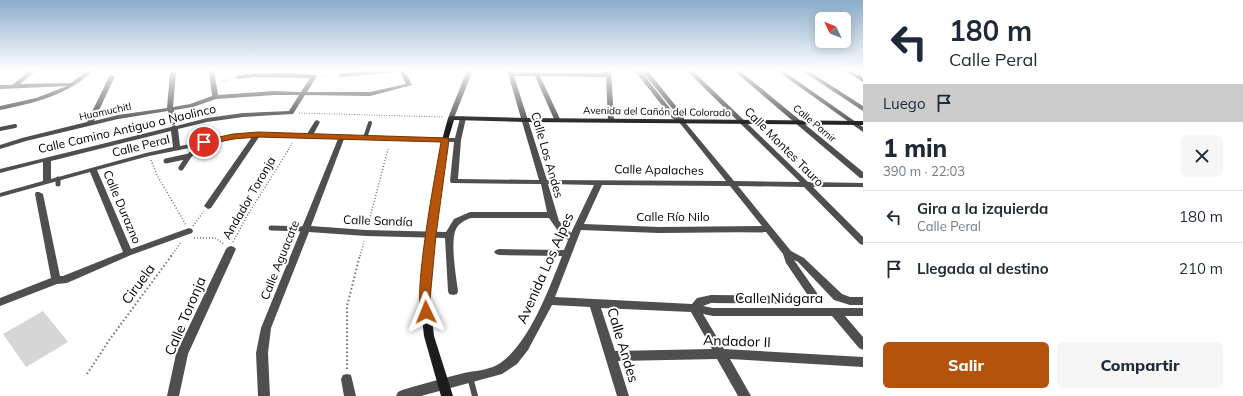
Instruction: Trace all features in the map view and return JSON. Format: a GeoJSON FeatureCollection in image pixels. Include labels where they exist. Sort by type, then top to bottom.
{"type":"FeatureCollection","features":[{"type":"Feature","properties":{"kind":"main road","name":"Avenida del Cañón del Colorado"},"geometry":{"type":"LineString","coordinates":[[451,118],[863,123]]}},
{"type":"Feature","properties":{"kind":"main road"},"geometry":{"type":"LineString","coordinates":[[447,396],[442,384],[429,336],[424,300],[431,235],[445,140],[451,118]]}},
{"type":"Feature","properties":{"kind":"street"},"geometry":{"type":"LineString","coordinates":[[0,108],[37,100],[64,88]]}},
{"type":"Feature","properties":{"kind":"street"},"geometry":{"type":"LineString","coordinates":[[88,124],[106,88]]}},
{"type":"Feature","properties":{"kind":"street"},"geometry":{"type":"LineString","coordinates":[[172,88],[170,108],[177,148]]}},
{"type":"Feature","properties":{"kind":"street"},"geometry":{"type":"LineString","coordinates":[[214,88],[215,97]]}},
{"type":"Feature","properties":{"kind":"street"},"geometry":{"type":"LineString","coordinates":[[291,113],[307,88]]}},
{"type":"Feature","properties":{"kind":"street","name":"Huamuchitl"},"geometry":{"type":"LineString","coordinates":[[0,147],[24,139],[88,124],[170,108],[191,106],[215,97],[258,93],[370,94],[394,88]]}},
{"type":"Feature","properties":{"kind":"street"},"geometry":{"type":"LineString","coordinates":[[451,118],[463,88]]}},
{"type":"Feature","properties":{"kind":"street","name":"Calle Los Andes"},"geometry":{"type":"LineString","coordinates":[[515,88],[544,182],[552,215],[555,222],[561,229],[573,239]]}},
{"type":"Feature","properties":{"kind":"street","name":"Calle Los Andes"},"geometry":{"type":"LineString","coordinates":[[543,88],[557,119]]}},
{"type":"Feature","properties":{"kind":"street"},"geometry":{"type":"LineString","coordinates":[[609,88],[611,120]]}},
{"type":"Feature","properties":{"kind":"street"},"geometry":{"type":"LineString","coordinates":[[652,88],[674,117],[681,121],[788,253],[801,260],[834,293],[844,299],[863,301]]}},
{"type":"Feature","properties":{"kind":"street"},"geometry":{"type":"LineString","coordinates":[[659,88],[682,117],[681,121]]}},
{"type":"Feature","properties":{"kind":"street","name":"Calle Montes Tauro"},"geometry":{"type":"LineString","coordinates":[[709,88],[744,122],[863,242]]}},
{"type":"Feature","properties":{"kind":"street","name":"Calle Pamir"},"geometry":{"type":"LineString","coordinates":[[758,88],[863,176]]}},
{"type":"Feature","properties":{"kind":"street"},"geometry":{"type":"LineString","coordinates":[[805,88],[863,130]]}},
{"type":"Feature","properties":{"kind":"street"},"geometry":{"type":"LineString","coordinates":[[832,88],[863,109]]}},
{"type":"Feature","properties":{"kind":"street","name":"Calle Camino Antiguo a Naolinco"},"geometry":{"type":"LineString","coordinates":[[0,171],[174,125],[226,117],[291,113]]}},
{"type":"Feature","properties":{"kind":"street"},"geometry":{"type":"LineString","coordinates":[[458,140],[463,118]]}},
{"type":"Feature","properties":{"kind":"street"},"geometry":{"type":"LineString","coordinates":[[309,136],[317,122]]}},
{"type":"Feature","properties":{"kind":"street"},"geometry":{"type":"LineString","coordinates":[[208,206],[258,134]]}},
{"type":"Feature","properties":{"kind":"street","name":"Calle Peral"},"geometry":{"type":"LineString","coordinates":[[0,195],[47,182],[58,182],[148,154],[233,136],[258,134],[458,140]]}},
{"type":"Feature","properties":{"kind":"street","name":"Calle Aguacate"},"geometry":{"type":"LineString","coordinates":[[264,396],[262,353],[266,328],[342,137]]}},
{"type":"Feature","properties":{"kind":"street","name":"Calle Apalaches"},"geometry":{"type":"LineString","coordinates":[[458,140],[454,181],[732,183],[808,186],[863,185]]}},
{"type":"Feature","properties":{"kind":"street"},"geometry":{"type":"LineString","coordinates":[[47,159],[47,182]]}},
{"type":"Feature","properties":{"kind":"street","name":"Calle Durazno"},"geometry":{"type":"LineString","coordinates":[[93,170],[128,253]]}},
{"type":"Feature","properties":{"kind":"street","name":"Avenida Los Alpes"},"geometry":{"type":"LineString","coordinates":[[402,396],[498,370],[513,360],[524,347],[549,301],[567,253],[599,182]]}},
{"type":"Feature","properties":{"kind":"street"},"geometry":{"type":"LineString","coordinates":[[39,194],[56,280]]}},
{"type":"Feature","properties":{"kind":"street"},"geometry":{"type":"LineString","coordinates":[[453,291],[449,235],[454,224],[463,217],[470,215],[552,215]]}},
{"type":"Feature","properties":{"kind":"street","name":"Calle Río Nilo"},"geometry":{"type":"LineString","coordinates":[[579,227],[659,230],[767,228]]}},
{"type":"Feature","properties":{"kind":"street","name":"Calle Sandía"},"geometry":{"type":"LineString","coordinates":[[306,229],[366,233],[449,235]]}},
{"type":"Feature","properties":{"kind":"street"},"geometry":{"type":"LineString","coordinates":[[0,302],[56,280],[64,280],[128,253],[191,235]]}},
{"type":"Feature","properties":{"kind":"street","name":"Calle Toronja"},"geometry":{"type":"LineString","coordinates":[[173,396],[175,379],[182,354],[231,249]]}},
{"type":"Feature","properties":{"kind":"street"},"geometry":{"type":"LineString","coordinates":[[499,252],[567,253]]}},
{"type":"Feature","properties":{"kind":"street","name":"Calle Niágara"},"geometry":{"type":"LineString","coordinates":[[694,308],[701,301],[711,299],[812,299],[812,293],[789,261],[788,253]]}},
{"type":"Feature","properties":{"kind":"street","name":"Calle Niágara"},"geometry":{"type":"LineString","coordinates":[[549,301],[694,308],[713,312],[863,312]]}},
{"type":"Feature","properties":{"kind":"street","name":"Calle Andes"},"geometry":{"type":"LineString","coordinates":[[594,303],[623,396]]}},
{"type":"Feature","properties":{"kind":"street"},"geometry":{"type":"LineString","coordinates":[[694,308],[745,396]]}},
{"type":"Feature","properties":{"kind":"street"},"geometry":{"type":"LineString","coordinates":[[836,313],[863,345]]}},
{"type":"Feature","properties":{"kind":"street","name":"Andador II"},"geometry":{"type":"LineString","coordinates":[[610,356],[722,354],[863,362]]}},
{"type":"Feature","properties":{"kind":"street"},"geometry":{"type":"LineString","coordinates":[[347,379],[350,396]]}},
{"type":"Feature","properties":{"kind":"lane"},"geometry":{"type":"LineString","coordinates":[[365,138],[370,123]]}},
{"type":"Feature","properties":{"kind":"lane"},"geometry":{"type":"LineString","coordinates":[[0,129],[15,126]]}},
{"type":"Feature","properties":{"kind":"lane"},"geometry":{"type":"LineString","coordinates":[[181,168],[189,156],[204,142]]}},
{"type":"Feature","properties":{"kind":"lane"},"geometry":{"type":"LineString","coordinates":[[166,161],[189,156]]}},
{"type":"Feature","properties":{"kind":"lane"},"geometry":{"type":"LineString","coordinates":[[271,228],[306,229]]}},
{"type":"Feature","properties":{"kind":"lane"},"geometry":{"type":"LineString","coordinates":[[470,377],[475,396]]}},
{"type":"Feature","properties":{"kind":"path"},"geometry":{"type":"LineString","coordinates":[[291,113],[451,118]]}},
{"type":"Feature","properties":{"kind":"path","name":"Andador Toronja"},"geometry":{"type":"LineString","coordinates":[[231,249],[235,237],[244,221],[297,136]]}},
{"type":"Feature","properties":{"kind":"path"},"geometry":{"type":"LineString","coordinates":[[347,379],[347,306],[388,149]]}},
{"type":"Feature","properties":{"kind":"path"},"geometry":{"type":"LineString","coordinates":[[148,154],[157,175],[191,235],[215,238],[231,249]]}},
{"type":"Feature","properties":{"kind":"path","name":"Ciruela"},"geometry":{"type":"LineString","coordinates":[[87,374],[110,339],[191,235],[208,206]]}},
{"type":"Feature","properties":{"kind":"shaded area"},"geometry":{"type":"Polygon","coordinates":[[[43,311],[68,342],[26,367],[3,334],[43,311]]]}},
{"type":"Feature","properties":{"kind":"route"},"geometry":{"type":"LineString","coordinates":[[204,142],[233,136],[258,134],[445,140],[431,235],[424,300],[426,312]]}}]}
